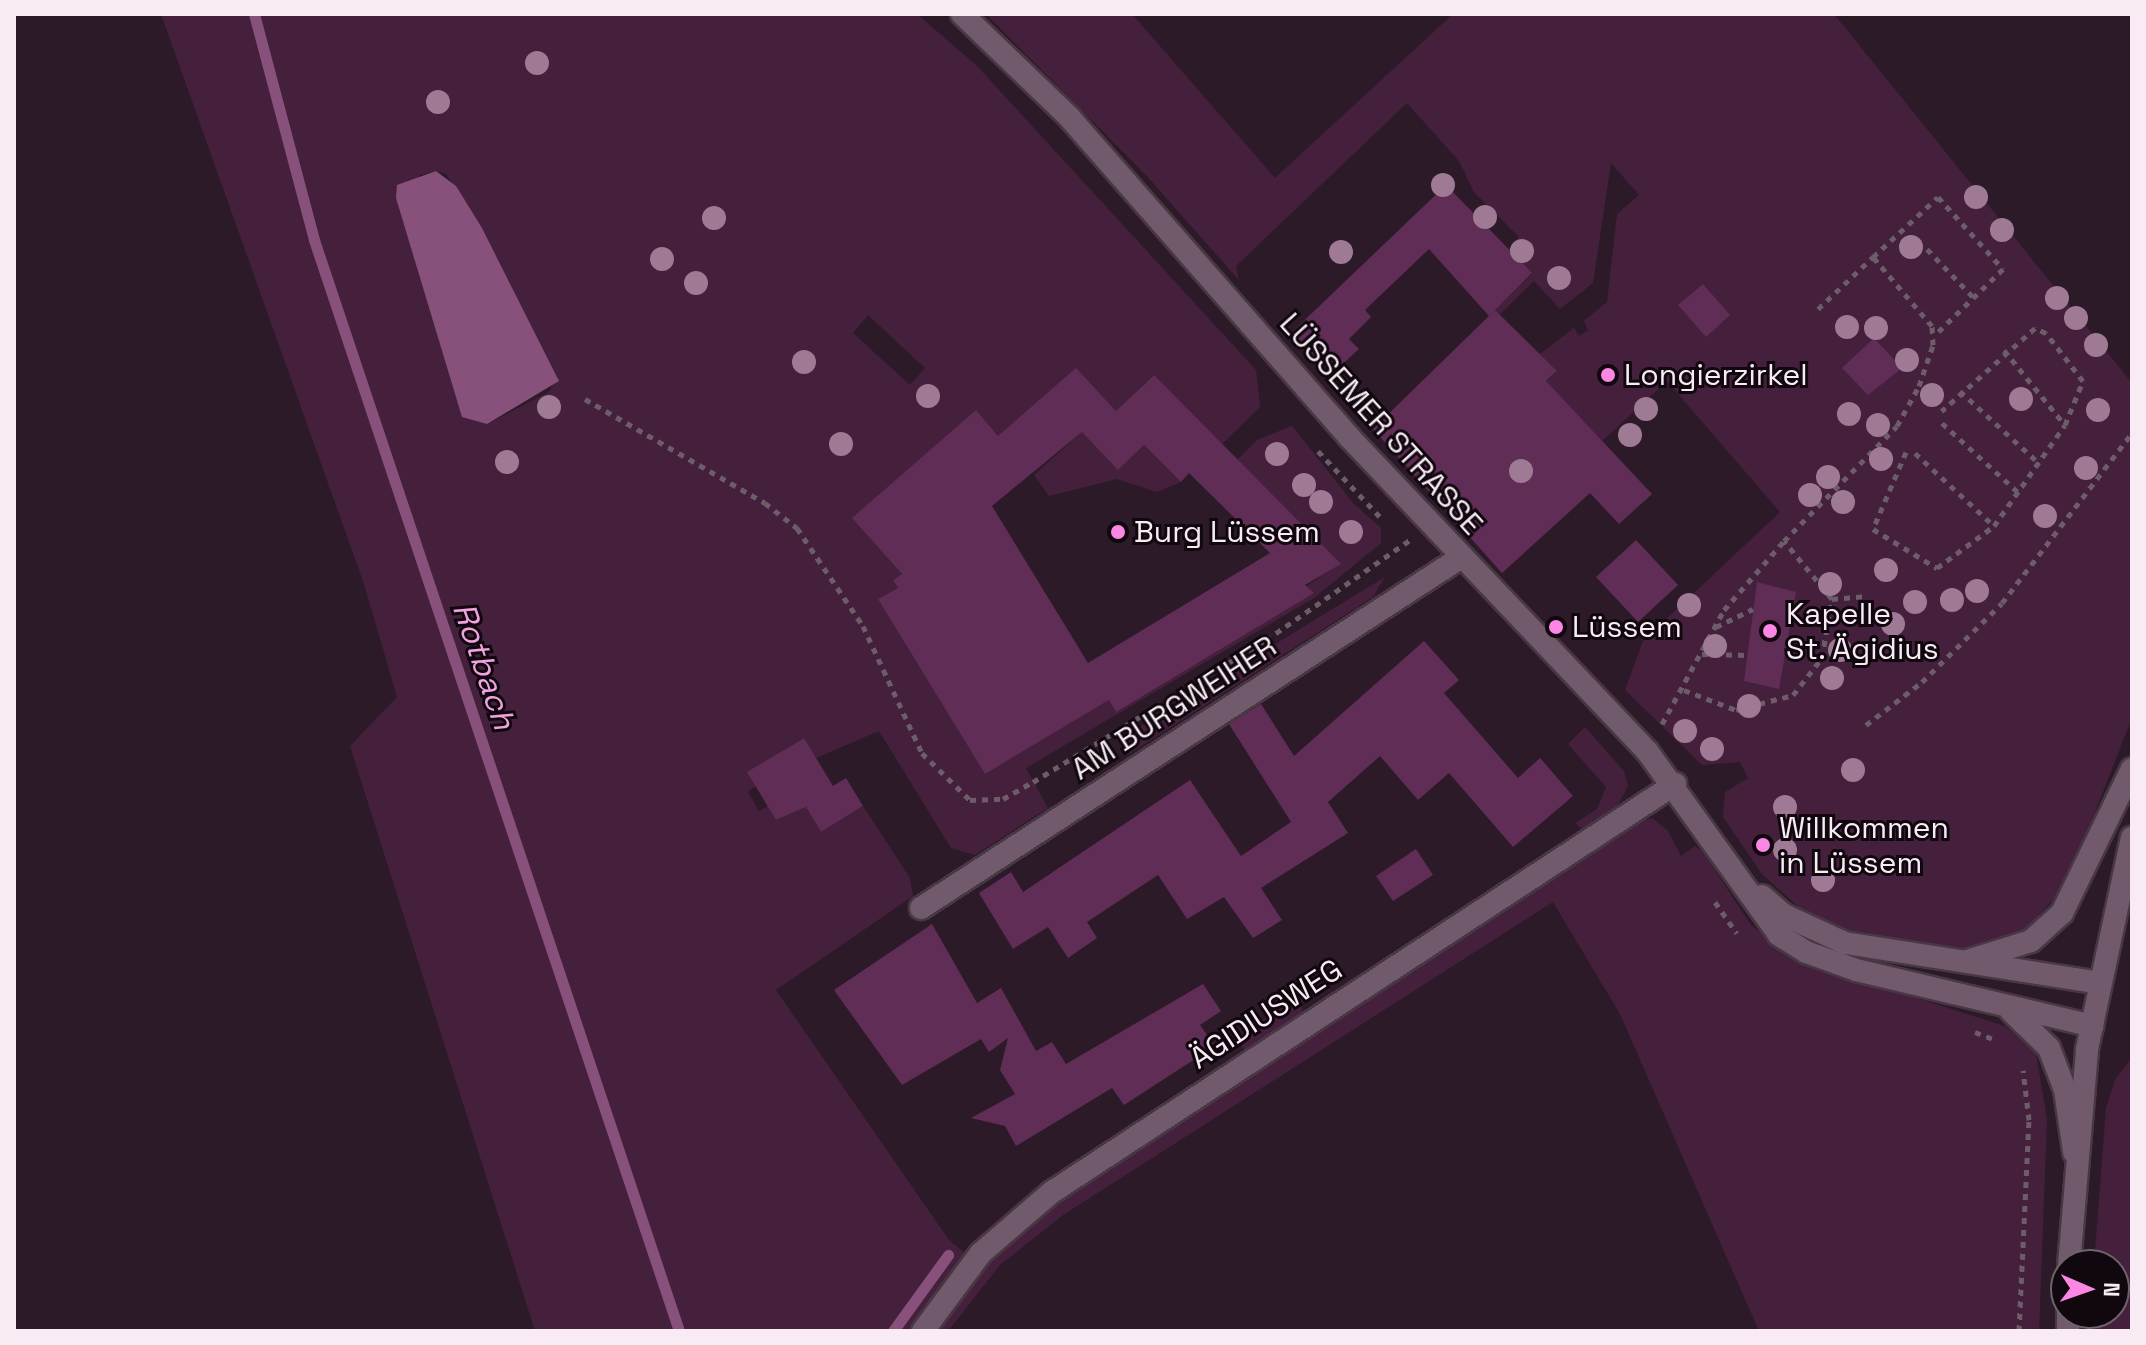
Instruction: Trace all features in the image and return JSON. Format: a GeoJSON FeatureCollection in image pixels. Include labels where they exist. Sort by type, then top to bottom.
{"type":"FeatureCollection","features":[{"type":"Feature","properties":{"kind":"street","name":"LÜSSEMER STRASSE"},"geometry":{"type":"LineString","coordinates":[[962,14],[1069,117],[1460,558],[1675,784],[1746,882],[1779,935],[1806,952],[1991,1004],[2092,1026]]}},
{"type":"Feature","properties":{"kind":"street","name":"AM BURGWEIHER"},"geometry":{"type":"LineString","coordinates":[[921,908],[1460,558]]}},
{"type":"Feature","properties":{"kind":"street","name":"LÜSSEMER STRASSE"},"geometry":{"type":"LineString","coordinates":[[1944,963],[2002,954],[2051,925],[2085,875],[2132,769]]}},
{"type":"Feature","properties":{"kind":"street","name":"ÄGIDIUSWEG"},"geometry":{"type":"LineString","coordinates":[[923,1331],[981,1253],[1052,1192],[1675,784]]}},
{"type":"Feature","properties":{"kind":"street"},"geometry":{"type":"LineString","coordinates":[[2070,1249],[2075,1157],[2092,1026],[2132,838]]}},
{"type":"Feature","properties":{"kind":"street","name":"LÜSSEMER STRASSE"},"geometry":{"type":"LineString","coordinates":[[1746,882],[1811,930],[1944,963],[2100,983]]}},
{"type":"Feature","properties":{"kind":"street","name":"LÜSSEMER STRASSE"},"geometry":{"type":"LineString","coordinates":[[1991,1004],[2025,1019],[2049,1048],[2065,1090],[2075,1157]]}},
{"type":"Feature","properties":{"kind":"path"},"geometry":{"type":"LineString","coordinates":[[1669,718],[1713,630],[1737,591],[1897,426],[1935,335],[2003,269],[1938,197],[1818,309]]}},
{"type":"Feature","properties":{"kind":"path"},"geometry":{"type":"LineString","coordinates":[[1927,249],[1973,297]]}},
{"type":"Feature","properties":{"kind":"path"},"geometry":{"type":"LineString","coordinates":[[1873,257],[1927,316],[1935,335]]}},
{"type":"Feature","properties":{"kind":"path"},"geometry":{"type":"LineString","coordinates":[[1906,452],[1873,529],[1937,568],[1994,526],[2019,493],[2065,425],[2082,389],[2079,373],[2041,329],[2025,332],[1942,411]]}},
{"type":"Feature","properties":{"kind":"path"},"geometry":{"type":"LineString","coordinates":[[2004,350],[2065,425]]}},
{"type":"Feature","properties":{"kind":"path"},"geometry":{"type":"LineString","coordinates":[[1960,391],[2040,464]]}},
{"type":"Feature","properties":{"kind":"path"},"geometry":{"type":"LineString","coordinates":[[585,399],[797,528],[876,649],[922,753],[970,800],[1003,799],[1033,782],[1266,640],[1431,526]]}},
{"type":"Feature","properties":{"kind":"path"},"geometry":{"type":"LineString","coordinates":[[1942,423],[2019,493]]}},
{"type":"Feature","properties":{"kind":"path"},"geometry":{"type":"LineString","coordinates":[[1866,725],[1993,613],[2088,498],[2132,433]]}},
{"type":"Feature","properties":{"kind":"path"},"geometry":{"type":"LineString","coordinates":[[1915,453],[1994,526]]}},
{"type":"Feature","properties":{"kind":"path"},"geometry":{"type":"LineString","coordinates":[[1684,690],[1736,710],[1793,695],[1822,658],[1832,599],[1784,541]]}},
{"type":"Feature","properties":{"kind":"path"},"geometry":{"type":"LineString","coordinates":[[1832,599],[1865,596]]}},
{"type":"Feature","properties":{"kind":"path"},"geometry":{"type":"LineString","coordinates":[[1713,630],[1753,609]]}},
{"type":"Feature","properties":{"kind":"path"},"geometry":{"type":"LineString","coordinates":[[1701,654],[1748,655]]}},
{"type":"Feature","properties":{"kind":"path"},"geometry":{"type":"LineString","coordinates":[[1712,897],[1741,937]]}},
{"type":"Feature","properties":{"kind":"path"},"geometry":{"type":"LineString","coordinates":[[1959,1027],[2007,1047]]}},
{"type":"Feature","properties":{"kind":"path"},"geometry":{"type":"LineString","coordinates":[[2017,1058],[2029,1120],[2019,1331]]}},
{"type":"Feature","properties":{"kind":"shaded area"},"geometry":{"type":"Polygon","coordinates":[[[161,14],[917,14],[977,66],[1256,370],[1260,407],[1221,445],[1153,375],[1115,413],[1118,470],[1144,445],[1181,482],[1157,492],[1117,479],[1049,496],[1034,475],[1111,406],[998,436],[976,411],[853,518],[902,574],[893,580],[898,588],[879,600],[985,774],[1109,700],[1116,712],[1340,564],[1237,460],[1257,440],[1292,426],[1354,504],[1381,528],[1381,543],[1314,598],[1026,768],[1048,808],[975,855],[951,848],[879,731],[816,758],[803,738],[748,772],[756,786],[748,792],[759,811],[768,806],[776,820],[806,807],[821,832],[863,806],[910,878],[913,896],[776,990],[949,1240],[967,1255],[913,1331],[535,1331],[350,746],[397,697],[364,584],[161,14]],[[436,171],[419,175],[487,424],[549,392],[557,377],[482,228],[446,174],[436,171]],[[868,315],[853,333],[910,385],[925,368],[868,315]]]}},
{"type":"Feature","properties":{"kind":"shaded area"},"geometry":{"type":"Polygon","coordinates":[[[986,14],[1132,14],[1275,178],[1453,14],[1834,14],[2132,383],[2132,718],[2075,863],[2054,899],[2025,930],[1969,952],[1934,951],[1846,932],[1804,912],[1762,874],[1723,817],[1725,792],[1748,778],[1740,762],[1702,765],[1625,690],[1643,641],[1780,512],[1667,381],[1602,441],[1546,382],[1557,371],[1540,354],[1574,328],[1579,336],[1588,330],[1584,321],[1607,302],[1617,214],[1639,195],[1611,163],[1593,283],[1560,309],[1534,281],[1500,314],[1495,310],[1532,274],[1508,249],[1519,237],[1474,192],[1459,161],[1407,103],[1236,266],[1239,280],[1144,173],[986,14]]]}},
{"type":"Feature","properties":{"kind":"shaded area"},"geometry":{"type":"Polygon","coordinates":[[[436,171],[456,186],[482,228],[559,381],[487,424],[462,417],[396,198],[397,185],[436,171]]]}},
{"type":"Feature","properties":{"kind":"shaded area"},"geometry":{"type":"Polygon","coordinates":[[[1385,577],[1373,597],[1129,754],[1120,739],[1385,577]]]}},
{"type":"Feature","properties":{"kind":"shaded area"},"geometry":{"type":"Polygon","coordinates":[[[1585,727],[1624,771],[1628,786],[1615,810],[1582,829],[1575,823],[1597,809],[1606,787],[1568,744],[1585,727]]]}},
{"type":"Feature","properties":{"kind":"shaded area"},"geometry":{"type":"Polygon","coordinates":[[[1652,818],[1668,831],[1681,856],[1695,846],[1703,852],[1751,925],[1796,960],[2005,1026],[2036,1053],[2047,1119],[2039,1331],[1759,1331],[1620,1014],[1553,902],[1063,1215],[1000,1265],[948,1331],[934,1331],[965,1286],[1045,1206],[1631,823],[1652,818]]]}},
{"type":"Feature","properties":{"kind":"shaded area"},"geometry":{"type":"Polygon","coordinates":[[[1302,995],[1302,1014],[1245,1050],[1235,1038],[1302,995]]]}},
{"type":"Feature","properties":{"kind":"shaded area"},"geometry":{"type":"Polygon","coordinates":[[[2132,1057],[2132,1331],[2094,1331],[2130,1329],[2130,1249],[2095,1249],[2106,1108],[2115,1080],[2132,1057]]]}},
{"type":"Feature","properties":{"kind":"building"},"geometry":{"type":"Polygon","coordinates":[[[1446,185],[1532,273],[1489,316],[1429,249],[1365,310],[1371,317],[1349,339],[1359,349],[1334,372],[1324,362],[1318,367],[1289,335],[1446,185]]]}},
{"type":"Feature","properties":{"kind":"building"},"geometry":{"type":"Polygon","coordinates":[[[1703,284],[1730,315],[1706,337],[1678,305],[1703,284]]]}},
{"type":"Feature","properties":{"kind":"building"},"geometry":{"type":"Polygon","coordinates":[[[1495,310],[1557,371],[1546,381],[1652,494],[1619,524],[1590,493],[1502,573],[1373,429],[1495,310]]]}},
{"type":"Feature","properties":{"kind":"building"},"geometry":{"type":"Polygon","coordinates":[[[1874,338],[1902,368],[1868,395],[1842,368],[1874,338]]]}},
{"type":"Feature","properties":{"kind":"building"},"geometry":{"type":"Polygon","coordinates":[[[1076,368],[1116,411],[1154,375],[1341,564],[1305,585],[1314,593],[1116,712],[1109,700],[985,774],[878,599],[898,588],[893,580],[902,574],[852,518],[976,410],[998,436],[1076,368]],[[1082,432],[992,506],[1088,663],[1270,553],[1189,473],[1181,482],[1144,445],[1118,470],[1082,432]]]}},
{"type":"Feature","properties":{"kind":"building"},"geometry":{"type":"Polygon","coordinates":[[[1636,540],[1678,585],[1638,622],[1596,577],[1636,540]]]}},
{"type":"Feature","properties":{"kind":"building","name":"Kapelle St. Ägidius"},"geometry":{"type":"Polygon","coordinates":[[[1757,582],[1796,592],[1779,689],[1744,681],[1757,582]]]}},
{"type":"Feature","properties":{"kind":"building"},"geometry":{"type":"Polygon","coordinates":[[[1424,641],[1459,680],[1444,693],[1518,778],[1540,758],[1573,796],[1513,847],[1449,773],[1418,800],[1380,756],[1328,802],[1348,833],[1261,888],[1282,920],[1253,938],[1224,897],[1187,919],[1158,875],[1087,922],[1097,938],[1068,958],[1048,927],[1013,949],[979,893],[1011,872],[1023,892],[1190,780],[1241,856],[1291,822],[1229,724],[1261,704],[1294,756],[1424,641]]]}},
{"type":"Feature","properties":{"kind":"building"},"geometry":{"type":"Polygon","coordinates":[[[804,738],[833,786],[846,778],[863,806],[821,832],[806,807],[776,820],[747,772],[804,738]]]}},
{"type":"Feature","properties":{"kind":"building"},"geometry":{"type":"Polygon","coordinates":[[[1416,849],[1433,875],[1393,901],[1376,876],[1416,849]]]}},
{"type":"Feature","properties":{"kind":"building"},"geometry":{"type":"Polygon","coordinates":[[[932,924],[977,1003],[1001,988],[1036,1051],[1052,1042],[1066,1064],[1203,984],[1221,1011],[1200,1025],[1215,1046],[1124,1105],[1112,1088],[1016,1146],[1005,1126],[971,1118],[1015,1094],[1000,1070],[1008,1038],[989,1052],[981,1039],[902,1085],[834,990],[932,924]]]}},
{"type":"Feature","properties":{"kind":"waterway","name":"Rotbach"},"geometry":{"type":"LineString","coordinates":[[254,14],[314,240],[679,1331]]}},
{"type":"Feature","properties":{"kind":"waterway"},"geometry":{"type":"LineString","coordinates":[[893,1331],[948,1255]]}},
{"type":"Feature","properties":{"kind":"place","name":"Longierzirkel"},"geometry":{"type":"Point","coordinates":[1608,375]}},
{"type":"Feature","properties":{"kind":"place","name":"Burg Lüssem"},"geometry":{"type":"Point","coordinates":[1118,532]}},
{"type":"Feature","properties":{"kind":"place","name":"Lüssem"},"geometry":{"type":"Point","coordinates":[1556,627]}},
{"type":"Feature","properties":{"kind":"place","name":"Kapelle St. Ägidius"},"geometry":{"type":"Point","coordinates":[1770,631]}},
{"type":"Feature","properties":{"kind":"place","name":"Willkommen in Lüssem"},"geometry":{"type":"Point","coordinates":[1763,845]}}]}
